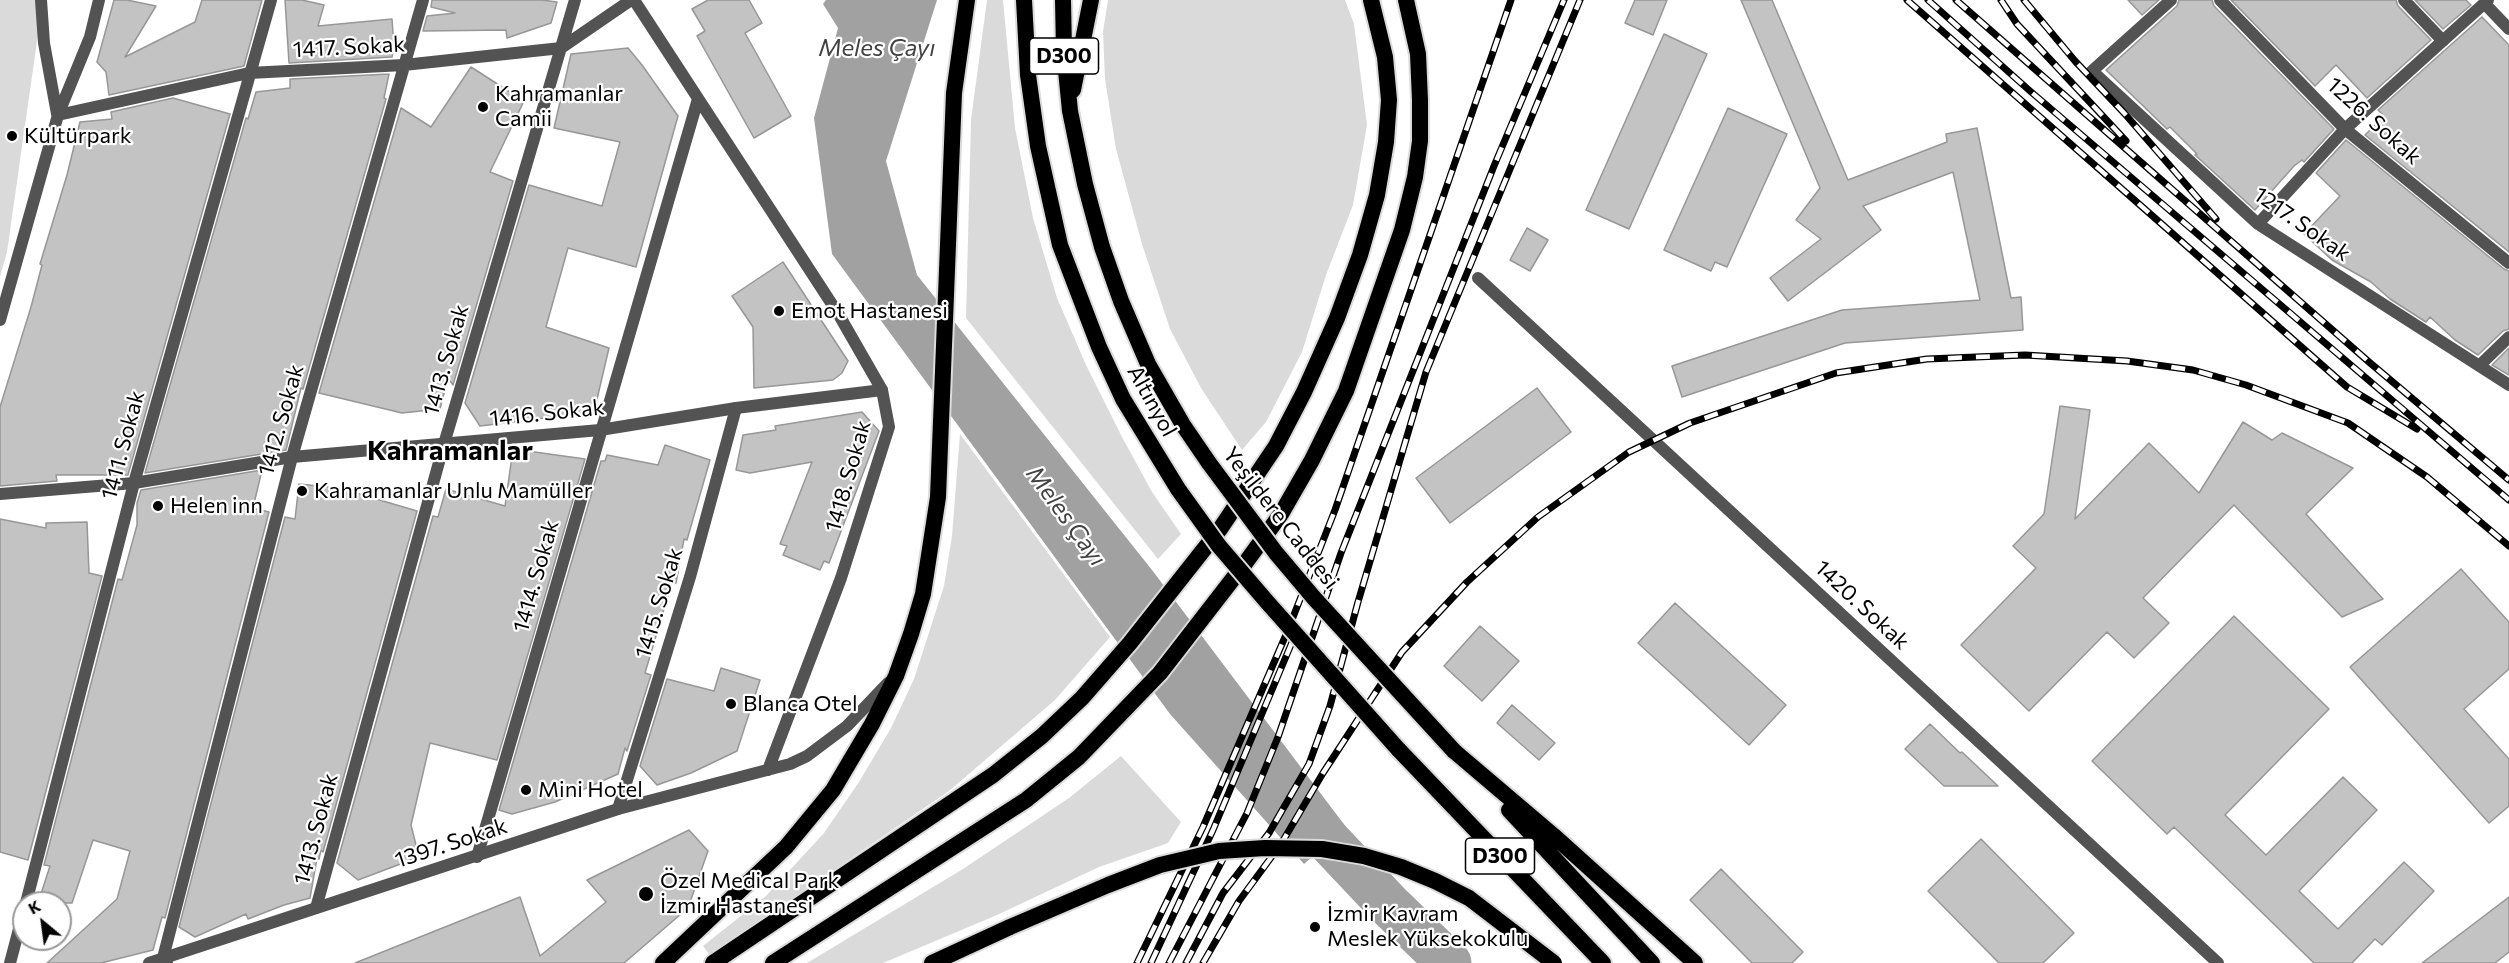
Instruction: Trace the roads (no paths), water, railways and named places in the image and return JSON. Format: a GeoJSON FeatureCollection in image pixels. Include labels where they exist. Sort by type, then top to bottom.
{"type":"FeatureCollection","features":[{"type":"Feature","properties":{"kind":"highway"},"geometry":{"type":"LineString","coordinates":[[663,963],[786,847],[833,790],[872,724],[896,676],[923,594],[938,498],[954,93],[967,0]]}},
{"type":"Feature","properties":{"kind":"highway","name":"Altınyol"},"geometry":{"type":"LineString","coordinates":[[1024,0],[1028,75],[1038,146],[1060,245],[1099,347],[1123,399],[1178,489],[1219,546],[1398,749],[1603,963]]}},
{"type":"Feature","properties":{"kind":"highway","name":"Yeşildere Caddesi"},"geometry":{"type":"LineString","coordinates":[[1063,0],[1064,50],[1070,111],[1085,184],[1102,247],[1148,364],[1183,425],[1284,562],[1454,752],[1652,963]]}},
{"type":"Feature","properties":{"kind":"highway"},"geometry":{"type":"LineString","coordinates":[[1070,111],[1091,0]]}},
{"type":"Feature","properties":{"kind":"highway"},"geometry":{"type":"LineString","coordinates":[[714,963],[993,775],[1042,736],[1082,698],[1130,643],[1220,529],[1276,446],[1304,392],[1337,318],[1360,255],[1377,195],[1386,142],[1389,100],[1385,57],[1371,0]]}},
{"type":"Feature","properties":{"kind":"highway"},"geometry":{"type":"LineString","coordinates":[[773,963],[1035,793],[1079,757],[1160,673],[1281,513],[1312,460],[1347,390],[1402,230],[1415,177],[1420,141],[1418,54],[1406,0]]}},
{"type":"Feature","properties":{"kind":"highway"},"geometry":{"type":"LineString","coordinates":[[1454,752],[1554,836],[1695,963]]}},
{"type":"Feature","properties":{"kind":"highway"},"geometry":{"type":"LineString","coordinates":[[932,963],[1108,885],[1160,866],[1194,856],[1265,848],[1322,849],[1364,856],[1401,867],[1469,898],[1554,963]]}},
{"type":"Feature","properties":{"kind":"street"},"geometry":{"type":"LineString","coordinates":[[41,0],[44,43],[58,115]]}},
{"type":"Feature","properties":{"kind":"street"},"geometry":{"type":"LineString","coordinates":[[0,320],[58,115],[90,37],[99,0]]}},
{"type":"Feature","properties":{"kind":"street","name":"1411. Sokak"},"geometry":{"type":"LineString","coordinates":[[29,891],[134,483],[271,0]]}},
{"type":"Feature","properties":{"kind":"street","name":"1412. Sokak"},"geometry":{"type":"LineString","coordinates":[[164,961],[292,457],[423,0]]}},
{"type":"Feature","properties":{"kind":"street","name":"1413. Sokak"},"geometry":{"type":"LineString","coordinates":[[316,908],[444,444],[575,0]]}},
{"type":"Feature","properties":{"kind":"street","name":"1417. Sokak"},"geometry":{"type":"LineString","coordinates":[[58,115],[249,74],[404,65],[561,48],[632,0]]}},
{"type":"Feature","properties":{"kind":"street","name":"1418. Sokak"},"geometry":{"type":"LineString","coordinates":[[632,0],[839,315],[882,390],[889,427],[841,578],[768,770]]}},
{"type":"Feature","properties":{"kind":"street","name":"1217. Sokak"},"geometry":{"type":"LineString","coordinates":[[2171,0],[2092,71],[2258,224],[2509,385]]}},
{"type":"Feature","properties":{"kind":"street","name":"1226. Sokak"},"geometry":{"type":"LineString","coordinates":[[2220,0],[2345,129],[2509,263]]}},
{"type":"Feature","properties":{"kind":"street"},"geometry":{"type":"LineString","coordinates":[[2404,0],[2443,41]]}},
{"type":"Feature","properties":{"kind":"street"},"geometry":{"type":"LineString","coordinates":[[2258,224],[2345,129],[2486,2],[2509,29]]}},
{"type":"Feature","properties":{"kind":"street","name":"1414. Sokak"},"geometry":{"type":"LineString","coordinates":[[477,857],[698,99]]}},
{"type":"Feature","properties":{"kind":"street","name":"1420. Sokak"},"geometry":{"type":"LineString","coordinates":[[1478,278],[2218,963]]}},
{"type":"Feature","properties":{"kind":"street"},"geometry":{"type":"LineString","coordinates":[[2480,365],[2509,337]]}},
{"type":"Feature","properties":{"kind":"street","name":"1416. Sokak"},"geometry":{"type":"LineString","coordinates":[[0,494],[134,483],[292,457],[600,430],[736,408],[882,390]]}},
{"type":"Feature","properties":{"kind":"street","name":"1415. Sokak"},"geometry":{"type":"LineString","coordinates":[[618,809],[690,577],[736,408]]}},
{"type":"Feature","properties":{"kind":"street","name":"1397. Sokak"},"geometry":{"type":"LineString","coordinates":[[149,963],[164,961],[316,908],[618,809],[790,765],[814,751],[847,726],[896,676]]}},
{"type":"Feature","properties":{"kind":"water","name":"Meles Çayı"},"geometry":{"type":"Polygon","coordinates":[[[826,0],[937,0],[886,161],[917,275],[1152,570],[1346,827],[1304,864],[1170,714],[832,254],[814,118],[838,28],[823,4],[826,0]]]}},
{"type":"Feature","properties":{"kind":"waterway","name":"Meles Çayı"},"geometry":{"type":"LineString","coordinates":[[1306,817],[1389,905],[1449,963]]}},
{"type":"Feature","properties":{"kind":"railway"},"geometry":{"type":"LineString","coordinates":[[1137,963],[1203,827],[1288,630],[1335,510],[1511,0]]}},
{"type":"Feature","properties":{"kind":"railway"},"geometry":{"type":"LineString","coordinates":[[1169,963],[1247,813],[1278,737],[1341,553],[1494,166],[1564,0]]}},
{"type":"Feature","properties":{"kind":"railway"},"geometry":{"type":"LineString","coordinates":[[1186,963],[1223,893],[1269,833],[1309,764],[1330,706],[1358,602],[1426,372],[1580,0]]}},
{"type":"Feature","properties":{"kind":"railway"},"geometry":{"type":"LineString","coordinates":[[1907,0],[2347,387],[2417,429]]}},
{"type":"Feature","properties":{"kind":"railway"},"geometry":{"type":"LineString","coordinates":[[1928,0],[2030,91],[2509,500]]}},
{"type":"Feature","properties":{"kind":"railway"},"geometry":{"type":"LineString","coordinates":[[1956,0],[2369,362],[2509,480]]}},
{"type":"Feature","properties":{"kind":"railway"},"geometry":{"type":"LineString","coordinates":[[2001,0],[2017,24],[2126,141]]}},
{"type":"Feature","properties":{"kind":"railway"},"geometry":{"type":"LineString","coordinates":[[2024,0],[2075,61],[2125,114],[2216,219]]}},
{"type":"Feature","properties":{"kind":"railway"},"geometry":{"type":"LineString","coordinates":[[1203,963],[1239,901],[1281,844],[1323,773],[1402,652],[1467,582],[1538,517],[1629,452],[1690,423],[1836,373],[1927,359],[2025,355],[2127,361],[2193,370],[2246,385],[2348,423],[2427,477],[2509,546]]}},
{"type":"Feature","properties":{"kind":"railway"},"geometry":{"type":"LineString","coordinates":[[1151,963],[1213,830],[1298,628]]}},
{"type":"Feature","properties":{"kind":"place","name":"Kahramanlar Camii"},"geometry":{"type":"Point","coordinates":[483,107]}},
{"type":"Feature","properties":{"kind":"place","name":"Kültürpark"},"geometry":{"type":"Point","coordinates":[12,136]}},
{"type":"Feature","properties":{"kind":"place","name":"Emot Hastanesi"},"geometry":{"type":"Point","coordinates":[779,311]}},
{"type":"Feature","properties":{"kind":"place","name":"Kahramanlar Unlu Mamüller"},"geometry":{"type":"Point","coordinates":[302,491]}},
{"type":"Feature","properties":{"kind":"place","name":"Helen inn"},"geometry":{"type":"Point","coordinates":[158,506]}},
{"type":"Feature","properties":{"kind":"place","name":"Blanca Otel"},"geometry":{"type":"Point","coordinates":[731,704]}},
{"type":"Feature","properties":{"kind":"place","name":"Mini Hotel"},"geometry":{"type":"Point","coordinates":[526,790]}},
{"type":"Feature","properties":{"kind":"place","name":"Özel Medical Park İzmir Hastanesi"},"geometry":{"type":"Point","coordinates":[646,894]}},
{"type":"Feature","properties":{"kind":"place","name":"İzmir Kavram Meslek Yüksekokulu"},"geometry":{"type":"Point","coordinates":[1315,927]}},
{"type":"Feature","properties":{"kind":"district","name":"Kahramanlar"},"geometry":{"type":"Point","coordinates":[450,451]}}]}
